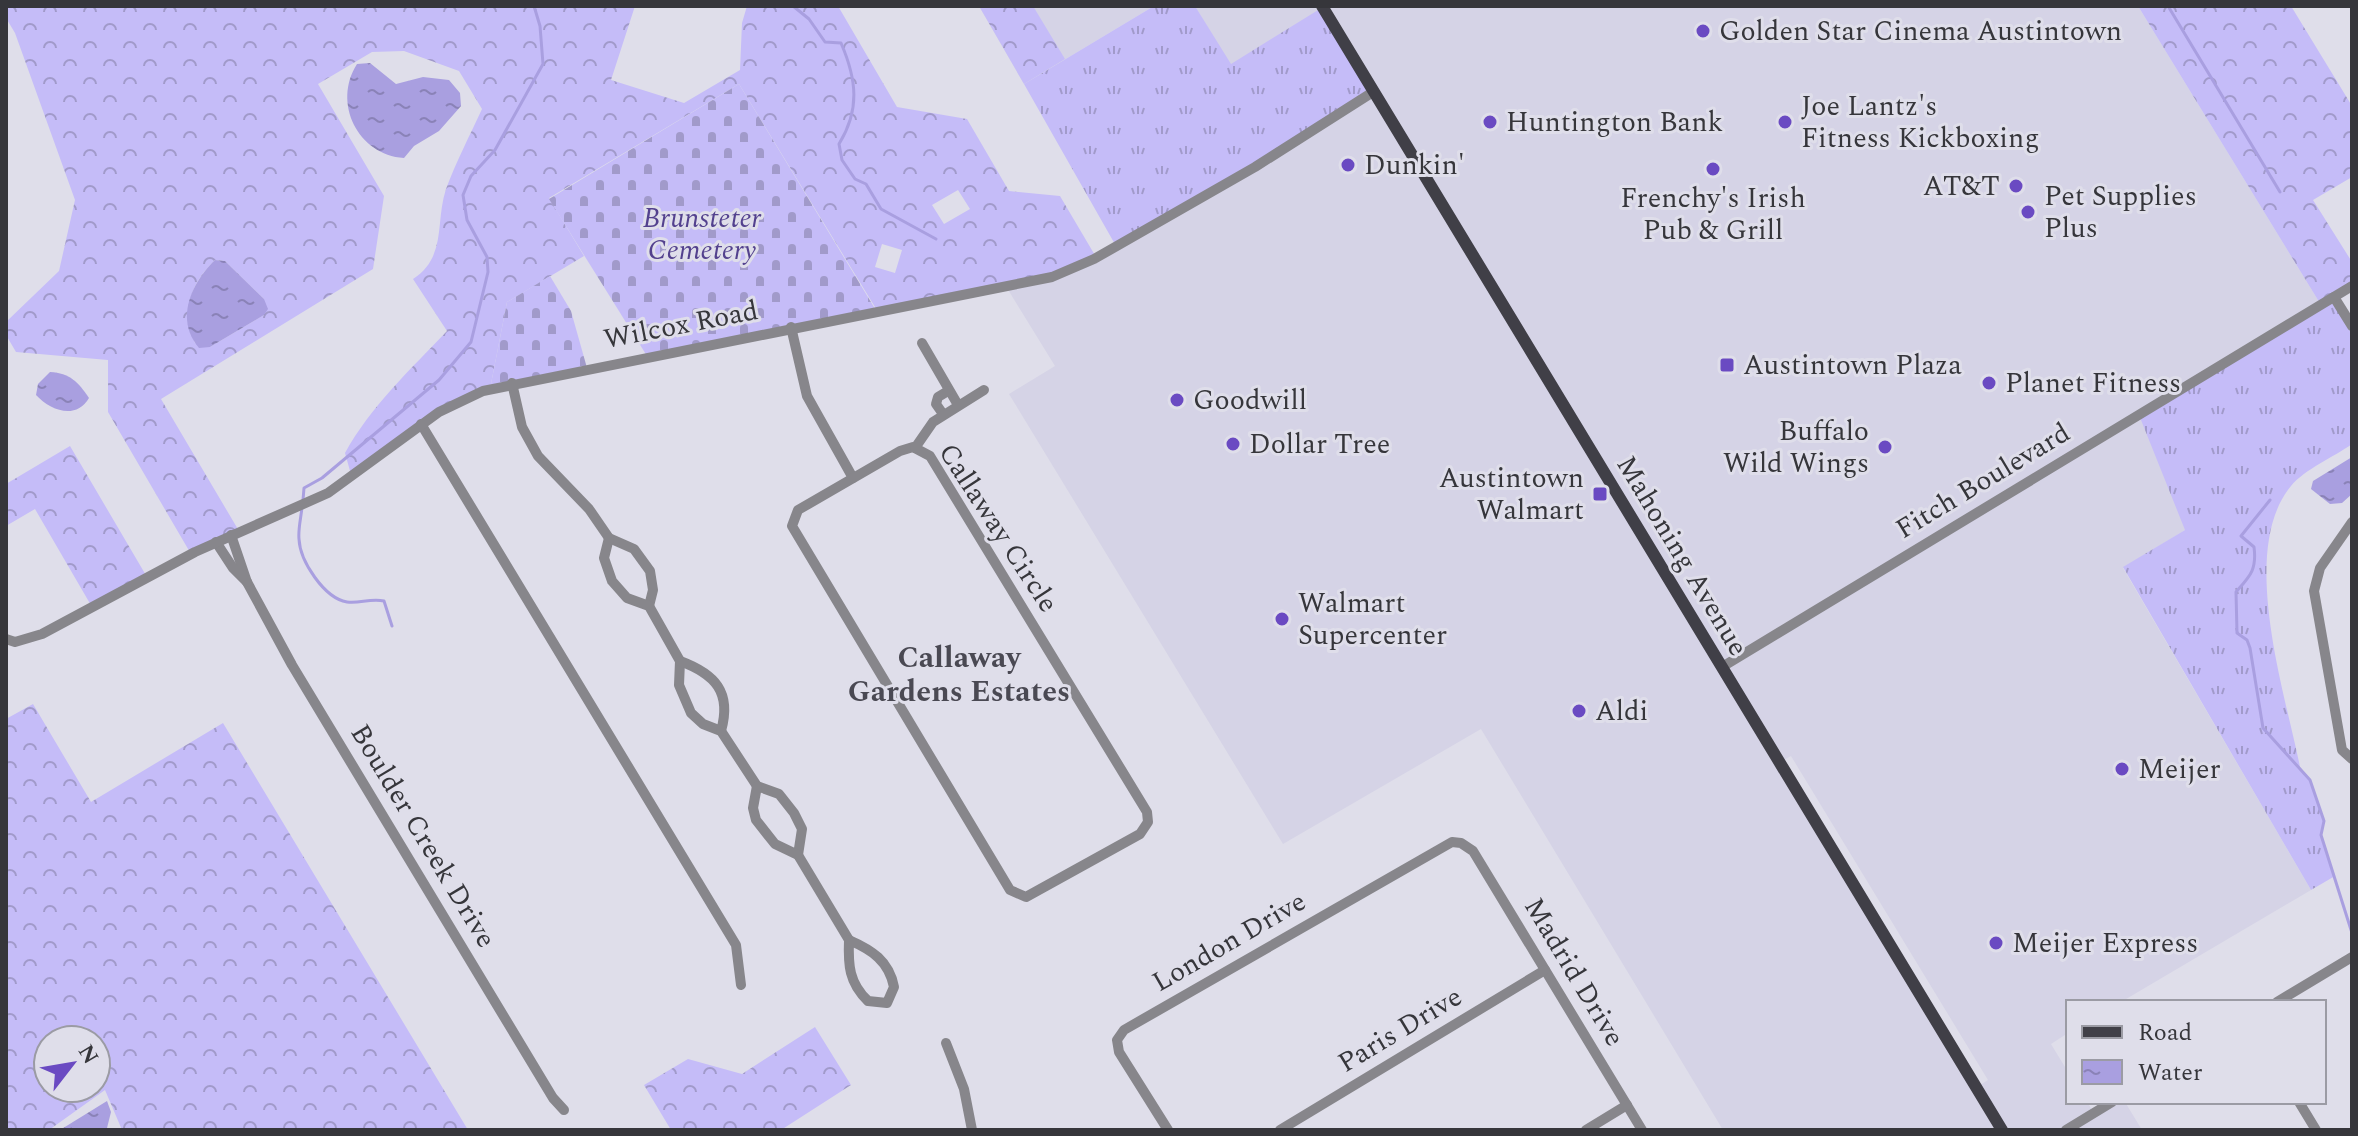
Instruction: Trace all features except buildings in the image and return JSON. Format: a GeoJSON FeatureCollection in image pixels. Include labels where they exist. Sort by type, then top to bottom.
{"type":"FeatureCollection","features":[{"type":"Feature","properties":{"kind":"main road","name":"Mahoning Avenue"},"geometry":{"type":"LineString","coordinates":[[1322,6],[2002,1130]]}},
{"type":"Feature","properties":{"kind":"street","name":"Wilcox Road"},"geometry":{"type":"LineString","coordinates":[[9,640],[42,634],[216,542],[328,493],[421,424],[458,402],[512,383],[1031,283],[1073,269],[1255,167],[1373,92]]}},
{"type":"Feature","properties":{"kind":"street","name":"Fitch Boulevard"},"geometry":{"type":"LineString","coordinates":[[1722,667],[2352,286]]}},
{"type":"Feature","properties":{"kind":"street"},"geometry":{"type":"LineString","coordinates":[[2334,297],[2352,326]]}},
{"type":"Feature","properties":{"kind":"street"},"geometry":{"type":"LineString","coordinates":[[791,327],[807,396],[853,478]]}},
{"type":"Feature","properties":{"kind":"street"},"geometry":{"type":"LineString","coordinates":[[922,343],[958,405]]}},
{"type":"Feature","properties":{"kind":"street"},"geometry":{"type":"LineString","coordinates":[[512,383],[522,427],[538,456],[589,509],[609,538],[634,549],[650,571],[653,590],[649,606]]}},
{"type":"Feature","properties":{"kind":"street"},"geometry":{"type":"LineString","coordinates":[[915,448],[920,436],[943,414],[984,390]]}},
{"type":"Feature","properties":{"kind":"street"},"geometry":{"type":"LineString","coordinates":[[943,414],[936,404],[938,397],[948,391]]}},
{"type":"Feature","properties":{"kind":"street"},"geometry":{"type":"LineString","coordinates":[[421,424],[736,945],[741,985]]}},
{"type":"Feature","properties":{"kind":"street","name":"Callaway Circle"},"geometry":{"type":"LineString","coordinates":[[915,448],[930,456],[1147,812],[1148,822],[1140,834],[1032,895],[1022,897],[1010,890],[794,531],[792,523],[798,510],[900,451],[915,448]]}},
{"type":"Feature","properties":{"kind":"street"},"geometry":{"type":"LineString","coordinates":[[2352,522],[2320,568],[2314,591],[2342,750],[2352,759]]}},
{"type":"Feature","properties":{"kind":"street","name":"Boulder Creek Drive"},"geometry":{"type":"LineString","coordinates":[[231,535],[247,582],[309,692],[553,1098],[564,1110]]}},
{"type":"Feature","properties":{"kind":"street"},"geometry":{"type":"LineString","coordinates":[[609,538],[604,558],[612,581],[627,598],[649,606],[680,661],[679,685],[691,713],[703,724],[721,731],[757,786],[779,794],[794,813],[802,829],[798,855]]}},
{"type":"Feature","properties":{"kind":"street","name":"Boulder Creek Drive"},"geometry":{"type":"LineString","coordinates":[[216,542],[233,568],[247,582]]}},
{"type":"Feature","properties":{"kind":"street"},"geometry":{"type":"LineString","coordinates":[[680,661],[705,670],[717,687],[726,707],[721,731]]}},
{"type":"Feature","properties":{"kind":"street"},"geometry":{"type":"LineString","coordinates":[[757,786],[753,808],[756,820],[775,844],[798,855],[849,940],[847,966],[857,988],[868,1001],[887,1003],[894,987],[881,959],[869,948],[849,940]]}},
{"type":"Feature","properties":{"kind":"street","name":"Madrid Drive"},"geometry":{"type":"LineString","coordinates":[[1461,843],[1473,851],[1642,1130]]}},
{"type":"Feature","properties":{"kind":"street","name":"London Drive"},"geometry":{"type":"LineString","coordinates":[[1168,1130],[1119,1052],[1117,1040],[1124,1030],[1447,844],[1461,843]]}},
{"type":"Feature","properties":{"kind":"street"},"geometry":{"type":"LineString","coordinates":[[2280,1000],[2352,957]]}},
{"type":"Feature","properties":{"kind":"street","name":"Paris Drive"},"geometry":{"type":"LineString","coordinates":[[1280,1130],[1545,970]]}},
{"type":"Feature","properties":{"kind":"street"},"geometry":{"type":"LineString","coordinates":[[946,1043],[964,1089],[972,1130]]}},
{"type":"Feature","properties":{"kind":"street"},"geometry":{"type":"LineString","coordinates":[[2066,1130],[2109,1104]]}},
{"type":"Feature","properties":{"kind":"street"},"geometry":{"type":"LineString","coordinates":[[2300,1104],[2316,1130]]}},
{"type":"Feature","properties":{"kind":"street"},"geometry":{"type":"LineString","coordinates":[[1586,1130],[1627,1105]]}},
{"type":"Feature","properties":{"kind":"shaded area"},"geometry":{"type":"Polygon","coordinates":[[[979,6],[1154,6],[1024,84],[979,6]]]}},
{"type":"Feature","properties":{"kind":"shaded area"},"geometry":{"type":"Polygon","coordinates":[[[1195,6],[2138,6],[2321,305],[2185,530],[2123,568],[2311,890],[2124,1000],[2066,1000],[2066,1034],[2051,1044],[2066,1069],[2066,1104],[2088,1104],[2094,1113],[2109,1104],[2126,1104],[2142,1130],[1723,1130],[1481,729],[1283,844],[1009,394],[1055,366],[1007,288],[1052,277],[1207,194],[1230,65],[1195,6]],[[1791,756],[1780,762],[1977,1087],[1988,1080],[1791,756]]]}},
{"type":"Feature","properties":{"kind":"green space"},"geometry":{"type":"Polygon","coordinates":[[[6,6],[635,6],[611,80],[684,103],[740,70],[742,23],[747,6],[838,6],[897,107],[967,119],[1009,191],[1060,196],[1096,257],[1073,269],[878,312],[739,84],[549,198],[584,256],[507,302],[490,389],[458,402],[352,478],[345,453],[355,436],[392,389],[447,331],[413,279],[431,260],[446,189],[482,109],[459,71],[404,51],[372,52],[318,84],[384,196],[373,269],[161,399],[239,531],[191,554],[108,412],[108,360],[16,352],[6,335],[6,322],[59,271],[75,200],[15,33],[6,18],[6,6]],[[958,190],[932,205],[944,224],[970,209],[958,190]],[[882,244],[875,267],[895,273],[902,250],[882,244]],[[215,260],[206,269],[190,298],[189,320],[195,343],[210,347],[264,315],[264,299],[225,261],[215,260]]]}},
{"type":"Feature","properties":{"kind":"green space"},"geometry":{"type":"Polygon","coordinates":[[[979,6],[1033,6],[1065,59],[1024,84],[979,6]]]}},
{"type":"Feature","properties":{"kind":"green space"},"geometry":{"type":"Polygon","coordinates":[[[1154,6],[1195,6],[1231,64],[1323,7],[1373,92],[1116,246],[1024,84],[1154,6]]]}},
{"type":"Feature","properties":{"kind":"green space"},"geometry":{"type":"Polygon","coordinates":[[[2138,6],[2291,6],[2352,106],[2352,177],[2313,200],[2352,262],[2352,286],[2321,305],[2138,6]]]}},
{"type":"Feature","properties":{"kind":"green space","name":"Brunsteter Cemetery"},"geometry":{"type":"Polygon","coordinates":[[[739,84],[877,312],[647,356],[549,199],[739,84]]]}},
{"type":"Feature","properties":{"kind":"green space"},"geometry":{"type":"Polygon","coordinates":[[[550,276],[571,311],[587,368],[490,389],[507,302],[550,276]]]}},
{"type":"Feature","properties":{"kind":"green space"},"geometry":{"type":"Polygon","coordinates":[[[2334,297],[2352,326],[2352,444],[2291,486],[2276,513],[2268,546],[2270,622],[2277,662],[2300,767],[2310,780],[2324,821],[2321,835],[2335,876],[2311,890],[2123,567],[2185,530],[2139,415],[2334,297]]]}},
{"type":"Feature","properties":{"kind":"green space"},"geometry":{"type":"Polygon","coordinates":[[[70,446],[147,577],[92,607],[35,509],[6,526],[6,484],[70,446]]]}},
{"type":"Feature","properties":{"kind":"green space"},"geometry":{"type":"Polygon","coordinates":[[[33,704],[91,802],[223,723],[468,1130],[122,1130],[111,1104],[112,1024],[32,1024],[32,1104],[85,1104],[49,1130],[6,1130],[6,719],[33,704]]]}},
{"type":"Feature","properties":{"kind":"green space"},"geometry":{"type":"Polygon","coordinates":[[[815,1027],[851,1085],[781,1130],[671,1130],[644,1085],[688,1059],[742,1074],[815,1027]]]}},
{"type":"Feature","properties":{"kind":"water"},"geometry":{"type":"Polygon","coordinates":[[[370,63],[396,84],[423,77],[449,80],[460,93],[461,106],[439,131],[414,146],[404,158],[374,148],[354,124],[347,95],[350,79],[357,64],[370,63]]]}},
{"type":"Feature","properties":{"kind":"water"},"geometry":{"type":"Polygon","coordinates":[[[215,260],[225,261],[264,299],[268,309],[264,315],[210,347],[199,348],[188,325],[189,301],[199,279],[215,260]]]}},
{"type":"Feature","properties":{"kind":"water"},"geometry":{"type":"Polygon","coordinates":[[[50,372],[68,376],[77,383],[89,398],[84,405],[63,411],[36,395],[38,384],[50,372]]]}},
{"type":"Feature","properties":{"kind":"water"},"geometry":{"type":"Polygon","coordinates":[[[2352,457],[2352,494],[2342,503],[2330,504],[2311,489],[2313,481],[2352,457]]]}},
{"type":"Feature","properties":{"kind":"water"},"geometry":{"type":"Polygon","coordinates":[[[102,1104],[108,1104],[111,1112],[107,1128],[60,1130],[102,1104]]]}},
{"type":"Feature","properties":{"kind":"waterway"},"geometry":{"type":"LineString","coordinates":[[303,500],[304,488],[322,478],[439,380],[471,342],[488,272],[487,257],[467,220],[463,195],[471,176],[495,150],[543,64],[540,26],[534,6]]}},
{"type":"Feature","properties":{"kind":"waterway"},"geometry":{"type":"LineString","coordinates":[[793,6],[809,19],[825,42],[841,43],[846,57],[854,95],[850,119],[839,144],[842,160],[855,179],[866,184],[881,209],[936,239]]}},
{"type":"Feature","properties":{"kind":"waterway"},"geometry":{"type":"LineString","coordinates":[[2168,6],[2280,192]]}},
{"type":"Feature","properties":{"kind":"waterway"},"geometry":{"type":"LineString","coordinates":[[2270,500],[2241,536],[2254,547],[2254,561],[2249,577],[2236,592],[2237,633],[2247,640],[2250,648],[2263,728],[2310,780],[2324,821],[2321,835],[2352,933]]}},
{"type":"Feature","properties":{"kind":"waterway"},"geometry":{"type":"LineString","coordinates":[[302,507],[300,548],[315,577],[338,599],[347,602],[384,601],[392,626]]}},
{"type":"Feature","properties":{"kind":"place","name":"Golden Star Cinema Austintown"},"geometry":{"type":"Point","coordinates":[1703,31]}},
{"type":"Feature","properties":{"kind":"place","name":"Huntington Bank"},"geometry":{"type":"Point","coordinates":[1490,122]}},
{"type":"Feature","properties":{"kind":"place","name":"Joe Lantz's Fitness Kickboxing"},"geometry":{"type":"Point","coordinates":[1785,122]}},
{"type":"Feature","properties":{"kind":"place","name":"Dunkin'"},"geometry":{"type":"Point","coordinates":[1348,165]}},
{"type":"Feature","properties":{"kind":"place","name":"Frenchy's Irish Pub & Grill"},"geometry":{"type":"Point","coordinates":[1713,169]}},
{"type":"Feature","properties":{"kind":"place","name":"AT&T"},"geometry":{"type":"Point","coordinates":[2016,186]}},
{"type":"Feature","properties":{"kind":"place","name":"Pet Supplies Plus"},"geometry":{"type":"Point","coordinates":[2028,212]}},
{"type":"Feature","properties":{"kind":"place","name":"Austintown Plaza"},"geometry":{"type":"Point","coordinates":[1727,365]}},
{"type":"Feature","properties":{"kind":"place","name":"Planet Fitness"},"geometry":{"type":"Point","coordinates":[1989,383]}},
{"type":"Feature","properties":{"kind":"place","name":"Goodwill"},"geometry":{"type":"Point","coordinates":[1177,400]}},
{"type":"Feature","properties":{"kind":"place","name":"Dollar Tree"},"geometry":{"type":"Point","coordinates":[1233,444]}},
{"type":"Feature","properties":{"kind":"place","name":"Buffalo Wild Wings"},"geometry":{"type":"Point","coordinates":[1885,447]}},
{"type":"Feature","properties":{"kind":"place","name":"Austintown Walmart"},"geometry":{"type":"Point","coordinates":[1600,494]}},
{"type":"Feature","properties":{"kind":"place","name":"Walmart Supercenter"},"geometry":{"type":"Point","coordinates":[1282,619]}},
{"type":"Feature","properties":{"kind":"place","name":"Aldi"},"geometry":{"type":"Point","coordinates":[1579,711]}},
{"type":"Feature","properties":{"kind":"place","name":"Meijer"},"geometry":{"type":"Point","coordinates":[2122,769]}},
{"type":"Feature","properties":{"kind":"place","name":"Meijer Express"},"geometry":{"type":"Point","coordinates":[1996,943]}},
{"type":"Feature","properties":{"kind":"district","name":"Callaway Gardens Estates"},"geometry":{"type":"Point","coordinates":[959,675]}}]}
